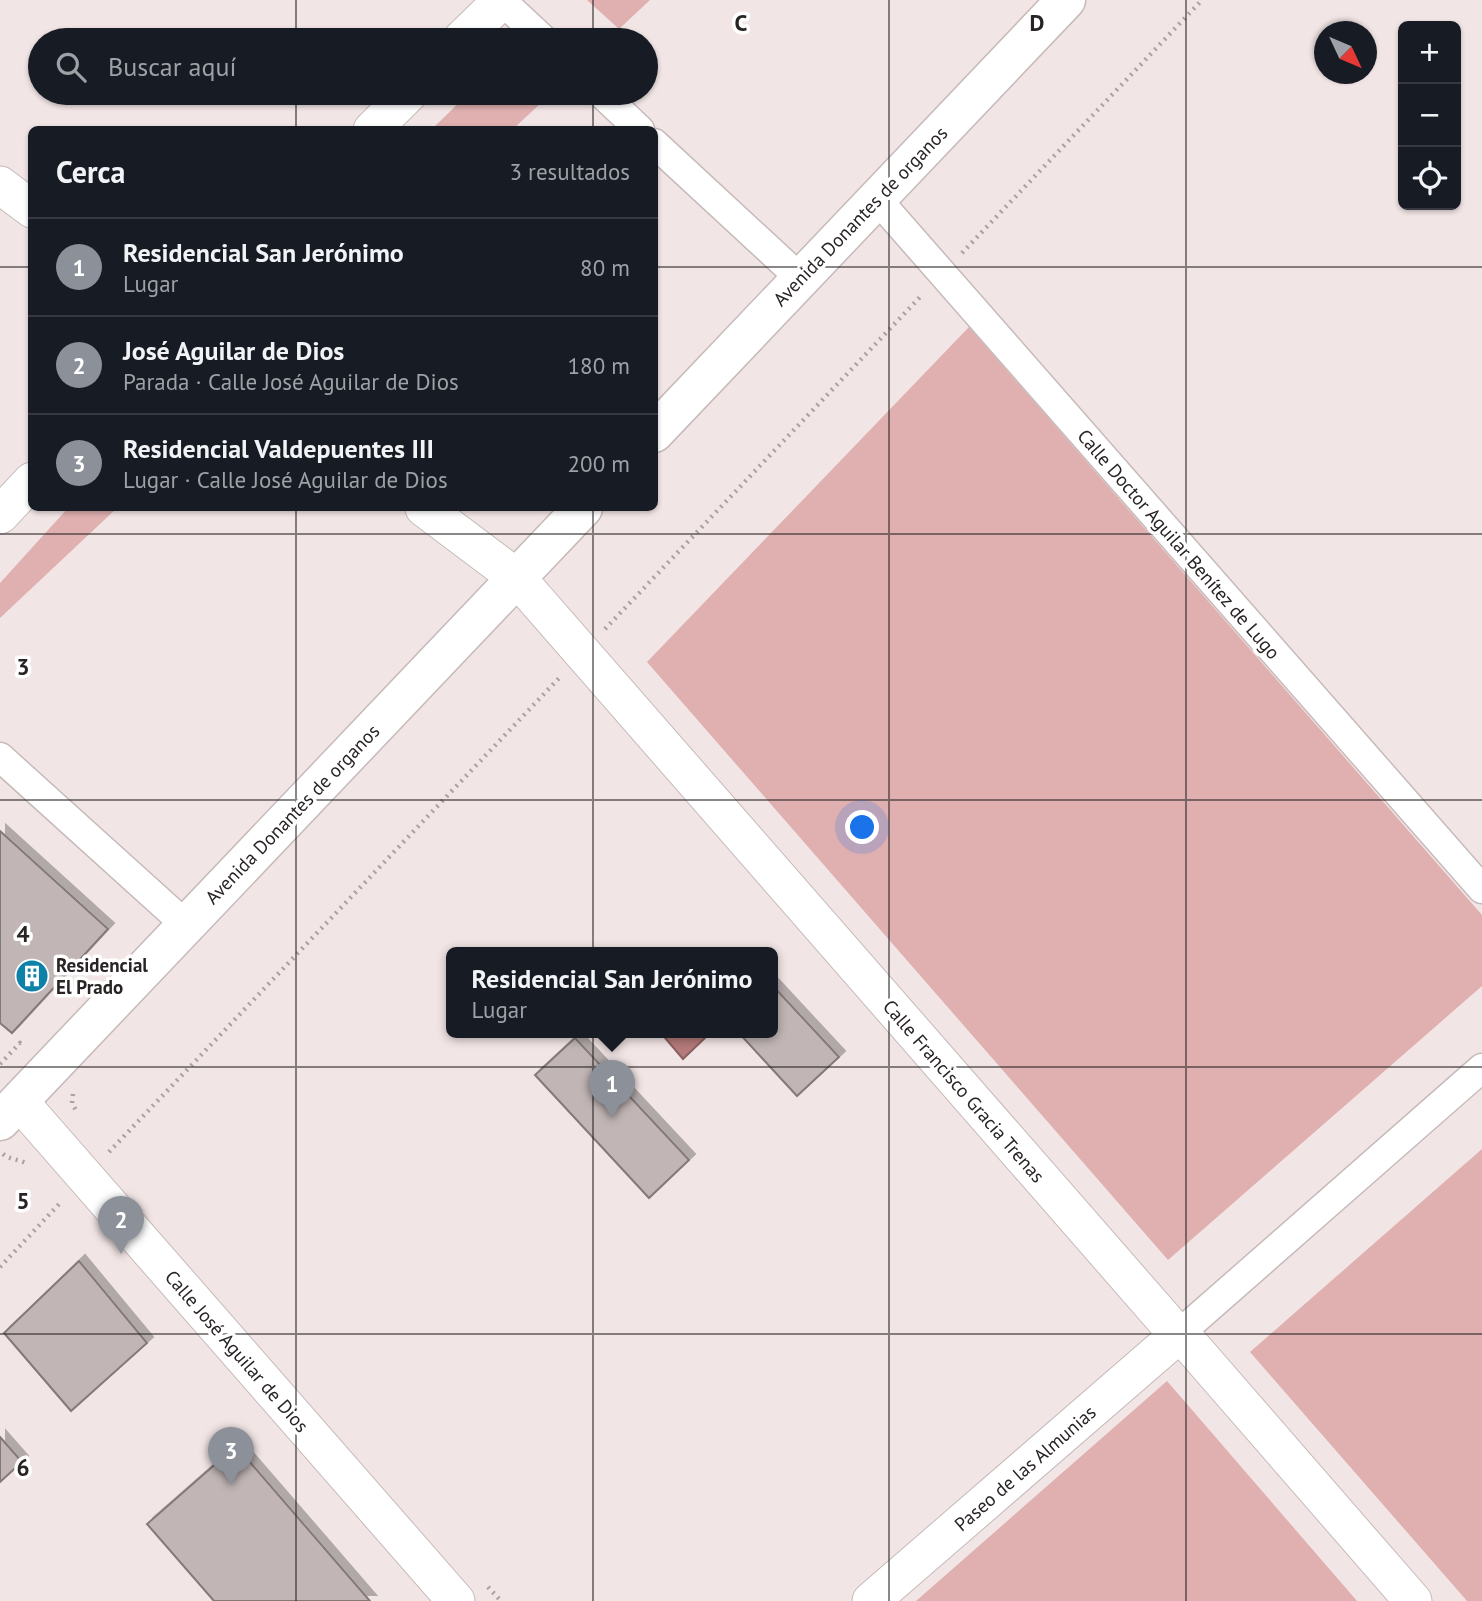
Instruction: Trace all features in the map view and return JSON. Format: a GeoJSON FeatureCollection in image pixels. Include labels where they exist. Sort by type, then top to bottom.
{"type":"FeatureCollection","features":[{"type":"Feature","properties":{"kind":"street"},"geometry":{"type":"LineString","coordinates":[[473,28],[501,0],[531,28]]}},
{"type":"Feature","properties":{"kind":"street","name":"Avenida Donantes de organos"},"geometry":{"type":"LineString","coordinates":[[658,429],[1066,0]]}},
{"type":"Feature","properties":{"kind":"street"},"geometry":{"type":"LineString","coordinates":[[376,126],[397,105]]}},
{"type":"Feature","properties":{"kind":"street"},"geometry":{"type":"LineString","coordinates":[[613,105],[636,126]]}},
{"type":"Feature","properties":{"kind":"street"},"geometry":{"type":"LineString","coordinates":[[658,147],[801,279]]}},
{"type":"Feature","properties":{"kind":"street"},"geometry":{"type":"LineString","coordinates":[[0,186],[28,206]]}},
{"type":"Feature","properties":{"kind":"street","name":"Calle Doctor Aguilar Benítez de Lugo"},"geometry":{"type":"LineString","coordinates":[[877,198],[1482,888]]}},
{"type":"Feature","properties":{"kind":"street"},"geometry":{"type":"LineString","coordinates":[[0,515],[28,485]]}},
{"type":"Feature","properties":{"kind":"street","name":"Calle Francisco Gracia Trenas"},"geometry":{"type":"LineString","coordinates":[[428,511],[517,578],[1413,1601]]}},
{"type":"Feature","properties":{"kind":"street","name":"Avenida Donantes de organos"},"geometry":{"type":"LineString","coordinates":[[9,1111],[580,511]]}},
{"type":"Feature","properties":{"kind":"street"},"geometry":{"type":"LineString","coordinates":[[0,757],[186,925]]}},
{"type":"Feature","properties":{"kind":"street","name":"Paseo de las Almunias"},"geometry":{"type":"LineString","coordinates":[[871,1601],[1482,1068]]}},
{"type":"Feature","properties":{"kind":"street","name":"Calle José Aguilar de Dios"},"geometry":{"type":"LineString","coordinates":[[9,1111],[456,1601]]}},
{"type":"Feature","properties":{"kind":"path"},"geometry":{"type":"LineString","coordinates":[[0,1064],[20,1043]]}},
{"type":"Feature","properties":{"kind":"shaded area"},"geometry":{"type":"Polygon","coordinates":[[[587,0],[650,0],[620,28],[587,0]]]}},
{"type":"Feature","properties":{"kind":"shaded area"},"geometry":{"type":"Polygon","coordinates":[[[457,105],[539,105],[516,126],[435,126],[457,105]]]}},
{"type":"Feature","properties":{"kind":"shaded area"},"geometry":{"type":"Polygon","coordinates":[[[969,327],[1482,915],[1482,986],[1168,1260],[647,662],[969,327]]]}},
{"type":"Feature","properties":{"kind":"shaded area"},"geometry":{"type":"Polygon","coordinates":[[[65,511],[114,511],[0,618],[0,583],[65,511]]]}},
{"type":"Feature","properties":{"kind":"shaded area"},"geometry":{"type":"Polygon","coordinates":[[[665,1038],[705,1038],[683,1059],[665,1038]]]}},
{"type":"Feature","properties":{"kind":"shaded area"},"geometry":{"type":"Polygon","coordinates":[[[1482,1149],[1482,1601],[1467,1601],[1250,1352],[1482,1149]]]}},
{"type":"Feature","properties":{"kind":"shaded area"},"geometry":{"type":"Polygon","coordinates":[[[1167,1381],[1357,1601],[916,1601],[1167,1381]]]}},
{"type":"Feature","properties":{"kind":"building","name":"Residencial El Prado"},"geometry":{"type":"Polygon","coordinates":[[[0,831],[108,929],[12,1033],[0,1023],[0,831]]]}},
{"type":"Feature","properties":{"kind":"building"},"geometry":{"type":"Polygon","coordinates":[[[778,991],[839,1057],[797,1096],[744,1038],[778,1038],[778,991]]]}},
{"type":"Feature","properties":{"kind":"building"},"geometry":{"type":"Polygon","coordinates":[[[575,1038],[689,1160],[649,1198],[535,1075],[575,1038]]]}},
{"type":"Feature","properties":{"kind":"building"},"geometry":{"type":"Polygon","coordinates":[[[79,1261],[147,1343],[71,1411],[4,1333],[79,1261]]]}},
{"type":"Feature","properties":{"kind":"building"},"geometry":{"type":"Polygon","coordinates":[[[0,1437],[22,1462],[0,1482],[0,1437]]]}},
{"type":"Feature","properties":{"kind":"building"},"geometry":{"type":"Polygon","coordinates":[[[236,1446],[370,1601],[214,1601],[147,1524],[236,1446]]]}},
{"type":"Feature","properties":{"kind":"place","name":"Residencial El Prado"},"geometry":{"type":"Point","coordinates":[32,976]}},
{"type":"Feature","properties":{"kind":"place","name":"Residencial San Jerónimo"},"geometry":{"type":"Point","coordinates":[612,1118]}},
{"type":"Feature","properties":{"kind":"place","name":"José Aguilar de Dios"},"geometry":{"type":"Point","coordinates":[121,1254]}},
{"type":"Feature","properties":{"kind":"place","name":"Residencial Valdepuentes III"},"geometry":{"type":"Point","coordinates":[231,1485]}}]}
